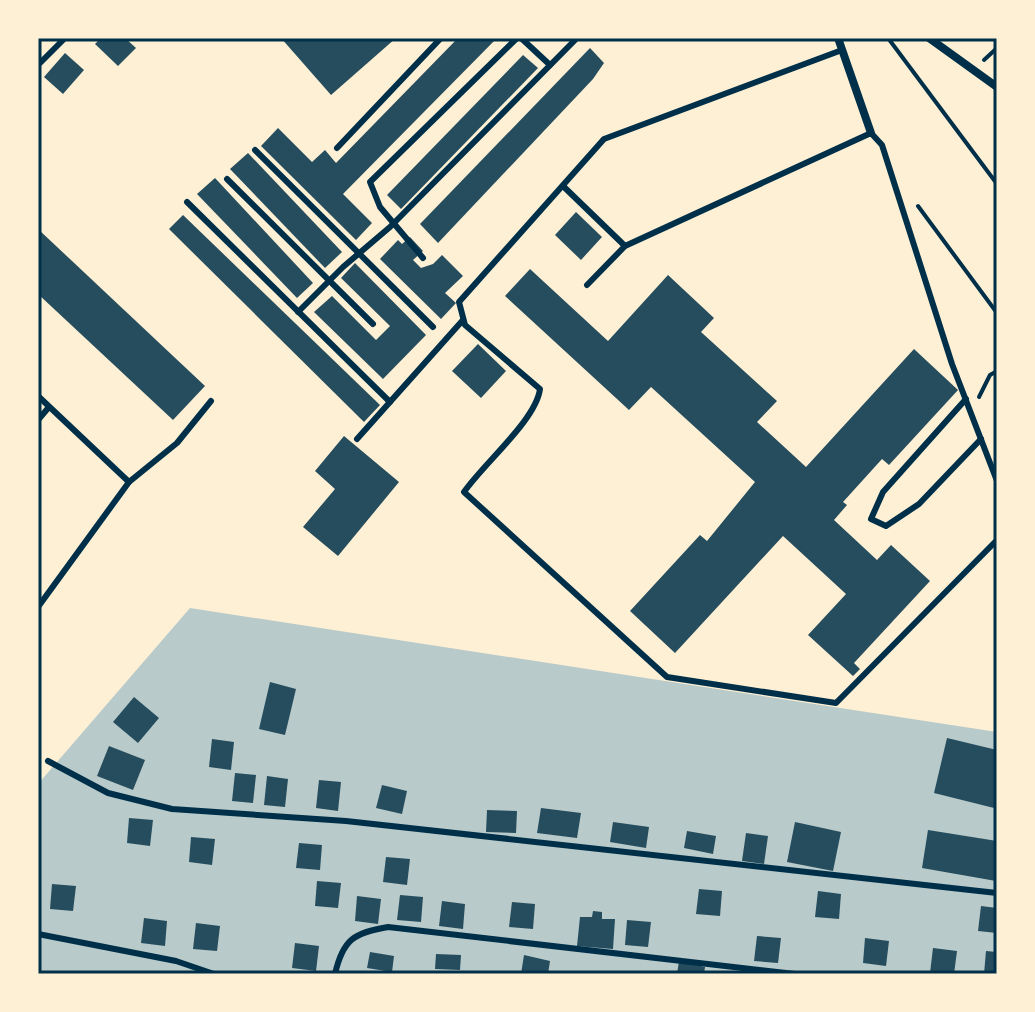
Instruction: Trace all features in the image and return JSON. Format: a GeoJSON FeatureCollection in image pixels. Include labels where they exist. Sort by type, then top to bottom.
{"type":"FeatureCollection","features":[{"type":"Feature","properties":{"kind":"street"},"geometry":{"type":"LineString","coordinates":[[838,38],[871,133]]}},
{"type":"Feature","properties":{"kind":"street"},"geometry":{"type":"LineString","coordinates":[[929,38],[997,87]]}},
{"type":"Feature","properties":{"kind":"lane"},"geometry":{"type":"LineString","coordinates":[[38,65],[65,38]]}},
{"type":"Feature","properties":{"kind":"lane"},"geometry":{"type":"LineString","coordinates":[[337,148],[441,38]]}},
{"type":"Feature","properties":{"kind":"lane"},"geometry":{"type":"LineString","coordinates":[[423,258],[380,207],[370,182],[519,38],[550,65]]}},
{"type":"Feature","properties":{"kind":"lane"},"geometry":{"type":"LineString","coordinates":[[298,312],[393,224],[577,38]]}},
{"type":"Feature","properties":{"kind":"lane"},"geometry":{"type":"LineString","coordinates":[[842,50],[604,139],[459,302],[463,320],[540,389],[538,404],[479,469],[464,492],[667,677],[836,703],[997,540]]}},
{"type":"Feature","properties":{"kind":"lane"},"geometry":{"type":"LineString","coordinates":[[587,285],[625,246],[871,133],[882,145],[966,399],[997,481]]}},
{"type":"Feature","properties":{"kind":"lane"},"geometry":{"type":"LineString","coordinates":[[255,150],[433,327]]}},
{"type":"Feature","properties":{"kind":"lane"},"geometry":{"type":"LineString","coordinates":[[227,179],[373,324]]}},
{"type":"Feature","properties":{"kind":"lane"},"geometry":{"type":"LineString","coordinates":[[563,186],[625,246]]}},
{"type":"Feature","properties":{"kind":"lane"},"geometry":{"type":"LineString","coordinates":[[187,202],[390,402]]}},
{"type":"Feature","properties":{"kind":"lane"},"geometry":{"type":"LineString","coordinates":[[357,439],[463,320]]}},
{"type":"Feature","properties":{"kind":"lane"},"geometry":{"type":"LineString","coordinates":[[38,396],[129,482]]}},
{"type":"Feature","properties":{"kind":"lane"},"geometry":{"type":"LineString","coordinates":[[966,399],[883,492],[871,519],[886,526],[919,504],[981,439]]}},
{"type":"Feature","properties":{"kind":"lane"},"geometry":{"type":"LineString","coordinates":[[38,607],[129,482],[177,443],[211,401]]}},
{"type":"Feature","properties":{"kind":"lane"},"geometry":{"type":"LineString","coordinates":[[38,420],[49,407]]}},
{"type":"Feature","properties":{"kind":"lane"},"geometry":{"type":"LineString","coordinates":[[48,761],[108,793],[172,809],[346,821],[997,893]]}},
{"type":"Feature","properties":{"kind":"lane"},"geometry":{"type":"LineString","coordinates":[[335,974],[339,955],[357,933],[388,927],[795,974]]}},
{"type":"Feature","properties":{"kind":"lane"},"geometry":{"type":"LineString","coordinates":[[38,934],[176,961],[214,974]]}},
{"type":"Feature","properties":{"kind":"path"},"geometry":{"type":"LineString","coordinates":[[888,38],[997,184]]}},
{"type":"Feature","properties":{"kind":"path"},"geometry":{"type":"LineString","coordinates":[[915,202],[997,313]]}},
{"type":"Feature","properties":{"kind":"path"},"geometry":{"type":"LineString","coordinates":[[971,413],[990,375],[997,371]]}},
{"type":"Feature","properties":{"kind":"shaded area"},"geometry":{"type":"Polygon","coordinates":[[[190,608],[997,732],[997,974],[38,974],[38,784],[190,608]]]}},
{"type":"Feature","properties":{"kind":"building"},"geometry":{"type":"Polygon","coordinates":[[[101,38],[125,38],[136,48],[118,66],[95,44],[101,38]]]}},
{"type":"Feature","properties":{"kind":"building"},"geometry":{"type":"Polygon","coordinates":[[[281,38],[396,38],[331,95],[281,38]]]}},
{"type":"Feature","properties":{"kind":"building"},"geometry":{"type":"Polygon","coordinates":[[[458,38],[497,38],[343,194],[372,223],[356,240],[261,146],[278,128],[312,162],[325,150],[336,163],[458,38]]]}},
{"type":"Feature","properties":{"kind":"building"},"geometry":{"type":"Polygon","coordinates":[[[590,48],[604,63],[593,79],[438,243],[420,224],[590,48]]]}},
{"type":"Feature","properties":{"kind":"building"},"geometry":{"type":"Polygon","coordinates":[[[65,53],[84,70],[63,94],[44,77],[65,53]]]}},
{"type":"Feature","properties":{"kind":"building"},"geometry":{"type":"Polygon","coordinates":[[[523,55],[538,68],[401,209],[387,195],[523,55]]]}},
{"type":"Feature","properties":{"kind":"building"},"geometry":{"type":"Polygon","coordinates":[[[248,153],[342,252],[325,268],[230,169],[248,153]]]}},
{"type":"Feature","properties":{"kind":"building"},"geometry":{"type":"Polygon","coordinates":[[[215,178],[313,283],[297,298],[197,194],[215,178]]]}},
{"type":"Feature","properties":{"kind":"building"},"geometry":{"type":"Polygon","coordinates":[[[576,212],[602,237],[581,260],[555,235],[576,212]]]}},
{"type":"Feature","properties":{"kind":"building"},"geometry":{"type":"Polygon","coordinates":[[[183,215],[380,405],[364,422],[169,229],[183,215]]]}},
{"type":"Feature","properties":{"kind":"building"},"geometry":{"type":"Polygon","coordinates":[[[38,229],[205,386],[173,420],[38,294],[38,229]]]}},
{"type":"Feature","properties":{"kind":"building"},"geometry":{"type":"Polygon","coordinates":[[[410,237],[423,251],[413,260],[421,268],[433,264],[442,255],[463,276],[445,293],[456,303],[441,319],[380,259],[398,240],[402,244],[410,237]]]}},
{"type":"Feature","properties":{"kind":"building"},"geometry":{"type":"Polygon","coordinates":[[[355,263],[426,335],[383,379],[314,312],[332,296],[376,340],[390,326],[341,278],[355,263]]]}},
{"type":"Feature","properties":{"kind":"building"},"geometry":{"type":"Polygon","coordinates":[[[530,269],[608,341],[668,275],[714,318],[701,332],[777,401],[757,422],[806,467],[914,349],[958,390],[889,465],[882,459],[843,502],[847,505],[834,520],[877,560],[891,545],[930,581],[854,663],[860,669],[853,676],[808,635],[846,594],[783,536],[675,653],[630,611],[700,535],[707,541],[755,482],[651,387],[629,410],[505,296],[530,269]]]}},
{"type":"Feature","properties":{"kind":"building"},"geometry":{"type":"Polygon","coordinates":[[[478,344],[506,371],[481,398],[452,371],[478,344]]]}},
{"type":"Feature","properties":{"kind":"building"},"geometry":{"type":"Polygon","coordinates":[[[344,436],[399,482],[338,556],[303,527],[335,489],[315,471],[344,436]]]}},
{"type":"Feature","properties":{"kind":"building"},"geometry":{"type":"Polygon","coordinates":[[[270,682],[296,689],[285,735],[259,729],[270,682]]]}},
{"type":"Feature","properties":{"kind":"building"},"geometry":{"type":"Polygon","coordinates":[[[134,697],[159,718],[138,743],[113,722],[134,697]]]}},
{"type":"Feature","properties":{"kind":"building"},"geometry":{"type":"Polygon","coordinates":[[[947,738],[997,750],[994,808],[934,793],[947,738]]]}},
{"type":"Feature","properties":{"kind":"building"},"geometry":{"type":"Polygon","coordinates":[[[212,739],[234,742],[231,770],[209,767],[212,739]]]}},
{"type":"Feature","properties":{"kind":"building"},"geometry":{"type":"Polygon","coordinates":[[[109,746],[145,760],[133,790],[97,776],[109,746]]]}},
{"type":"Feature","properties":{"kind":"building"},"geometry":{"type":"Polygon","coordinates":[[[235,773],[256,775],[253,803],[232,801],[235,773]]]}},
{"type":"Feature","properties":{"kind":"building"},"geometry":{"type":"Polygon","coordinates":[[[267,776],[288,779],[285,807],[264,805],[267,776]]]}},
{"type":"Feature","properties":{"kind":"building"},"geometry":{"type":"Polygon","coordinates":[[[319,780],[341,782],[338,811],[316,808],[319,780]]]}},
{"type":"Feature","properties":{"kind":"building"},"geometry":{"type":"Polygon","coordinates":[[[382,785],[407,791],[402,814],[376,808],[382,785]]]}},
{"type":"Feature","properties":{"kind":"building"},"geometry":{"type":"Polygon","coordinates":[[[541,808],[581,813],[577,838],[537,833],[541,808]]]}},
{"type":"Feature","properties":{"kind":"building"},"geometry":{"type":"Polygon","coordinates":[[[487,810],[517,811],[516,833],[486,832],[487,810]]]}},
{"type":"Feature","properties":{"kind":"building"},"geometry":{"type":"Polygon","coordinates":[[[129,818],[153,820],[150,846],[127,843],[129,818]]]}},
{"type":"Feature","properties":{"kind":"building"},"geometry":{"type":"Polygon","coordinates":[[[613,822],[649,827],[646,848],[610,842],[613,822]]]}},
{"type":"Feature","properties":{"kind":"building"},"geometry":{"type":"Polygon","coordinates":[[[795,822],[841,832],[833,871],[787,862],[795,822]]]}},
{"type":"Feature","properties":{"kind":"building"},"geometry":{"type":"Polygon","coordinates":[[[928,830],[997,841],[996,881],[922,868],[928,830]]]}},
{"type":"Feature","properties":{"kind":"building"},"geometry":{"type":"Polygon","coordinates":[[[687,831],[716,836],[713,854],[684,848],[687,831]]]}},
{"type":"Feature","properties":{"kind":"building"},"geometry":{"type":"Polygon","coordinates":[[[746,833],[768,836],[764,864],[742,861],[746,833]]]}},
{"type":"Feature","properties":{"kind":"building"},"geometry":{"type":"Polygon","coordinates":[[[191,837],[215,839],[212,865],[189,862],[191,837]]]}},
{"type":"Feature","properties":{"kind":"building"},"geometry":{"type":"Polygon","coordinates":[[[299,843],[322,845],[320,870],[296,868],[299,843]]]}},
{"type":"Feature","properties":{"kind":"building"},"geometry":{"type":"Polygon","coordinates":[[[386,857],[410,859],[407,885],[383,882],[386,857]]]}},
{"type":"Feature","properties":{"kind":"building"},"geometry":{"type":"Polygon","coordinates":[[[317,881],[341,883],[338,908],[315,906],[317,881]]]}},
{"type":"Feature","properties":{"kind":"building"},"geometry":{"type":"Polygon","coordinates":[[[52,884],[76,886],[73,911],[50,909],[52,884]]]}},
{"type":"Feature","properties":{"kind":"building"},"geometry":{"type":"Polygon","coordinates":[[[699,889],[722,891],[720,916],[696,914],[699,889]]]}},
{"type":"Feature","properties":{"kind":"building"},"geometry":{"type":"Polygon","coordinates":[[[818,891],[841,894],[839,919],[815,917],[818,891]]]}},
{"type":"Feature","properties":{"kind":"building"},"geometry":{"type":"Polygon","coordinates":[[[400,895],[423,897],[421,922],[397,920],[400,895]]]}},
{"type":"Feature","properties":{"kind":"building"},"geometry":{"type":"Polygon","coordinates":[[[357,896],[381,899],[378,924],[355,921],[357,896]]]}},
{"type":"Feature","properties":{"kind":"building"},"geometry":{"type":"Polygon","coordinates":[[[442,901],[465,904],[463,929],[439,926],[442,901]]]}},
{"type":"Feature","properties":{"kind":"building"},"geometry":{"type":"Polygon","coordinates":[[[512,902],[535,904],[533,929],[509,927],[512,902]]]}},
{"type":"Feature","properties":{"kind":"building"},"geometry":{"type":"Polygon","coordinates":[[[981,906],[997,908],[997,933],[978,931],[981,906]]]}},
{"type":"Feature","properties":{"kind":"building"},"geometry":{"type":"Polygon","coordinates":[[[593,911],[602,912],[602,919],[615,919],[613,949],[577,946],[580,917],[592,917],[593,911]]]}},
{"type":"Feature","properties":{"kind":"building"},"geometry":{"type":"Polygon","coordinates":[[[144,918],[167,921],[165,946],[141,943],[144,918]]]}},
{"type":"Feature","properties":{"kind":"building"},"geometry":{"type":"Polygon","coordinates":[[[627,920],[651,922],[648,947],[625,945],[627,920]]]}},
{"type":"Feature","properties":{"kind":"building"},"geometry":{"type":"Polygon","coordinates":[[[196,923],[220,926],[217,951],[193,949],[196,923]]]}},
{"type":"Feature","properties":{"kind":"building"},"geometry":{"type":"Polygon","coordinates":[[[757,936],[781,938],[778,963],[754,961],[757,936]]]}},
{"type":"Feature","properties":{"kind":"building"},"geometry":{"type":"Polygon","coordinates":[[[865,938],[889,941],[886,966],[863,963],[865,938]]]}},
{"type":"Feature","properties":{"kind":"building"},"geometry":{"type":"Polygon","coordinates":[[[295,943],[319,946],[316,971],[292,968],[295,943]]]}},
{"type":"Feature","properties":{"kind":"building"},"geometry":{"type":"Polygon","coordinates":[[[933,948],[957,951],[954,974],[930,973],[933,948]]]}},
{"type":"Feature","properties":{"kind":"building"},"geometry":{"type":"Polygon","coordinates":[[[986,951],[997,952],[997,974],[984,974],[986,951]]]}},
{"type":"Feature","properties":{"kind":"building"},"geometry":{"type":"Polygon","coordinates":[[[370,952],[394,956],[392,972],[367,968],[370,952]]]}},
{"type":"Feature","properties":{"kind":"building"},"geometry":{"type":"Polygon","coordinates":[[[436,954],[461,955],[460,970],[435,969],[436,954]]]}},
{"type":"Feature","properties":{"kind":"building"},"geometry":{"type":"Polygon","coordinates":[[[524,955],[550,961],[548,974],[521,974],[524,955]]]}},
{"type":"Feature","properties":{"kind":"building"},"geometry":{"type":"Polygon","coordinates":[[[679,961],[705,967],[704,974],[677,974],[679,961]]]}}]}
